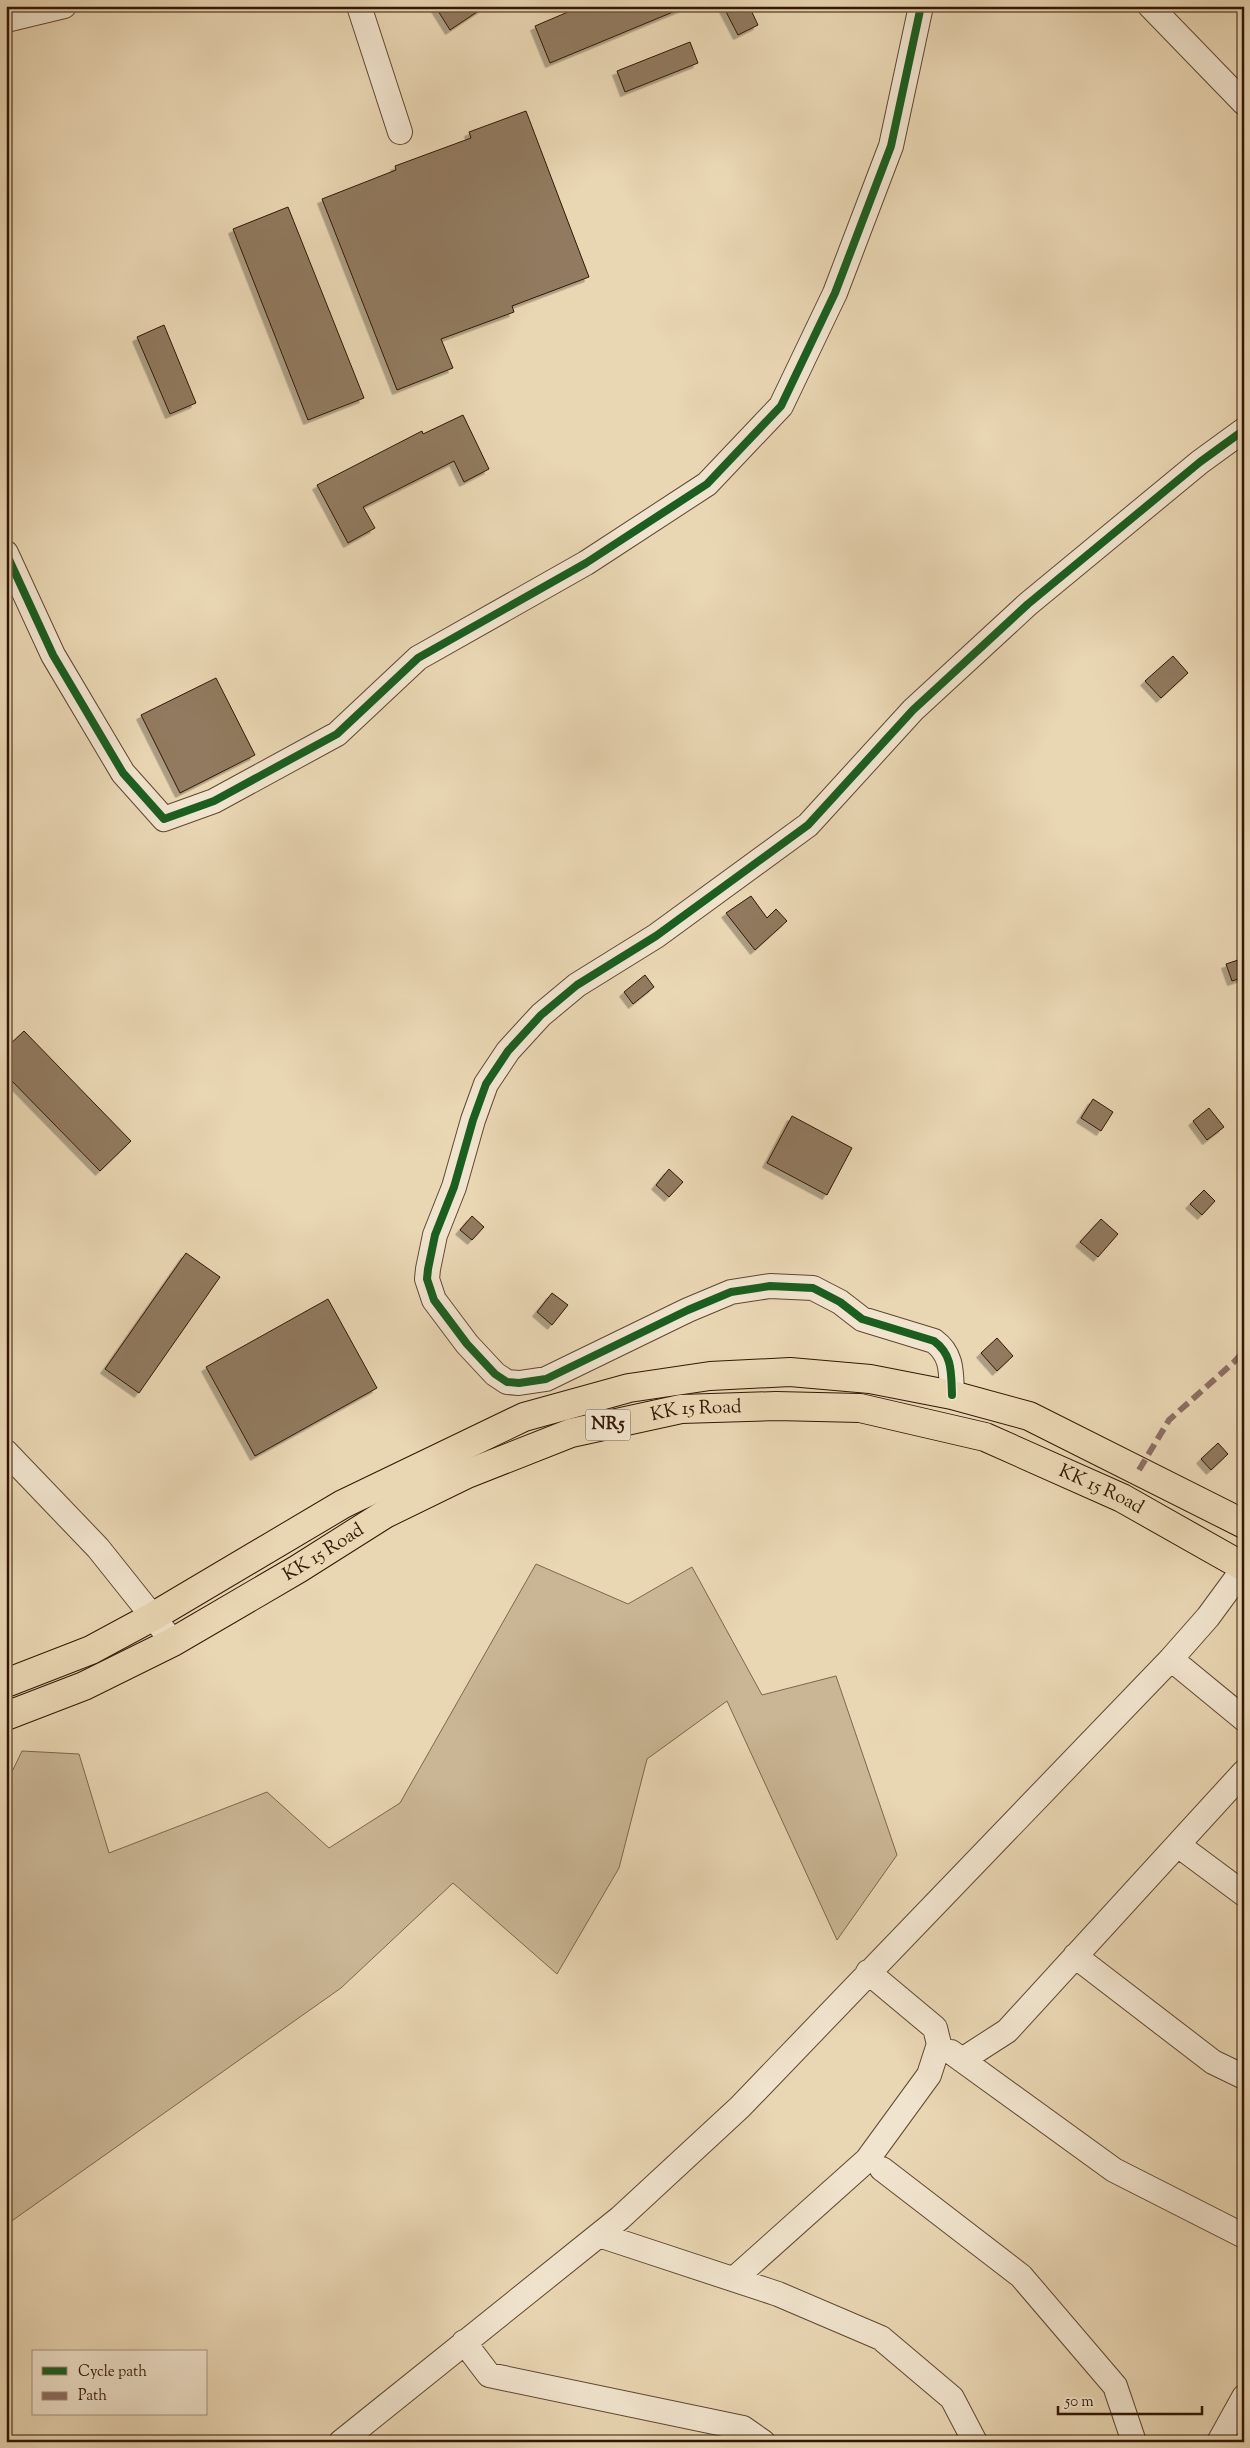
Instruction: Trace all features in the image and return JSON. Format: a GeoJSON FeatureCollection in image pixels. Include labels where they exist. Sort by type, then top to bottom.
{"type":"FeatureCollection","features":[{"type":"Feature","properties":{"kind":"highway","name":"KK 15 Road"},"geometry":{"type":"LineString","coordinates":[[6,1683],[91,1650],[154,1616],[343,1504],[524,1417],[629,1388],[710,1376],[780,1372],[870,1379],[952,1395],[1028,1416],[1244,1524]]}},
{"type":"Feature","properties":{"kind":"highway","name":"KK 15 Road"},"geometry":{"type":"LineString","coordinates":[[6,1716],[84,1686],[173,1642],[298,1569],[385,1514],[467,1474],[571,1433],[681,1409],[776,1406],[860,1408],[985,1437],[1122,1498],[1244,1567]]}},
{"type":"Feature","properties":{"kind":"street"},"geometry":{"type":"LineString","coordinates":[[6,20],[64,6]]}},
{"type":"Feature","properties":{"kind":"street"},"geometry":{"type":"LineString","coordinates":[[360,6],[400,132]]}},
{"type":"Feature","properties":{"kind":"street"},"geometry":{"type":"LineString","coordinates":[[6,552],[53,655],[118,764],[164,819],[214,802],[337,734],[418,658],[586,562],[707,484],[781,406],[835,293],[891,146],[921,6]]}},
{"type":"Feature","properties":{"kind":"street"},"geometry":{"type":"LineString","coordinates":[[1150,6],[1244,103]]}},
{"type":"Feature","properties":{"kind":"street"},"geometry":{"type":"LineString","coordinates":[[952,1395],[949,1357],[944,1348],[934,1341],[862,1319],[840,1302],[813,1288],[770,1286],[731,1292],[688,1310],[546,1379],[518,1383],[507,1382],[495,1374],[467,1344],[434,1300],[427,1279],[435,1235],[454,1187],[473,1120],[486,1084],[508,1051],[541,1015],[577,985],[656,936],[808,825],[913,710],[1028,604],[1200,462],[1244,430]]}},
{"type":"Feature","properties":{"kind":"street"},"geometry":{"type":"LineString","coordinates":[[6,1452],[98,1548],[173,1642]]}},
{"type":"Feature","properties":{"kind":"street"},"geometry":{"type":"LineString","coordinates":[[356,2437],[464,2342],[599,2235],[740,2107],[868,1972],[1015,1824],[1171,1658],[1208,1617],[1244,1567]]}},
{"type":"Feature","properties":{"kind":"street"},"geometry":{"type":"LineString","coordinates":[[1171,1658],[1244,1719]]}},
{"type":"Feature","properties":{"kind":"street"},"geometry":{"type":"LineString","coordinates":[[962,2060],[1007,2031],[1244,1772]]}},
{"type":"Feature","properties":{"kind":"street"},"geometry":{"type":"LineString","coordinates":[[1178,1845],[1244,1894]]}},
{"type":"Feature","properties":{"kind":"street"},"geometry":{"type":"LineString","coordinates":[[1075,1956],[1213,2062],[1244,2077]]}},
{"type":"Feature","properties":{"kind":"street"},"geometry":{"type":"LineString","coordinates":[[734,2279],[867,2160],[929,2076],[939,2044],[935,2028],[868,1972]]}},
{"type":"Feature","properties":{"kind":"street"},"geometry":{"type":"LineString","coordinates":[[939,2044],[1114,2170],[1244,2236]]}},
{"type":"Feature","properties":{"kind":"street"},"geometry":{"type":"LineString","coordinates":[[882,2169],[1021,2276],[1115,2386],[1134,2442]]}},
{"type":"Feature","properties":{"kind":"street"},"geometry":{"type":"LineString","coordinates":[[599,2235],[778,2294],[881,2338],[952,2398],[975,2442]]}},
{"type":"Feature","properties":{"kind":"street"},"geometry":{"type":"LineString","coordinates":[[464,2342],[489,2375],[743,2428],[763,2442]]}},
{"type":"Feature","properties":{"kind":"street"},"geometry":{"type":"LineString","coordinates":[[1219,2442],[1244,2397]]}},
{"type":"Feature","properties":{"kind":"shaded area"},"geometry":{"type":"Polygon","coordinates":[[[536,1564],[628,1604],[692,1567],[762,1695],[836,1676],[897,1855],[837,1940],[727,1701],[647,1759],[619,1868],[557,1974],[453,1883],[341,1988],[6,2225],[6,1784],[22,1751],[79,1754],[109,1853],[267,1792],[329,1848],[400,1803],[536,1564]]]}},
{"type":"Feature","properties":{"kind":"building"},"geometry":{"type":"Polygon","coordinates":[[[435,6],[486,6],[450,30],[435,6]]]}},
{"type":"Feature","properties":{"kind":"building"},"geometry":{"type":"Polygon","coordinates":[[[582,6],[685,7],[550,63],[535,26],[582,6]]]}},
{"type":"Feature","properties":{"kind":"building"},"geometry":{"type":"Polygon","coordinates":[[[723,6],[749,6],[758,25],[738,35],[723,6]]]}},
{"type":"Feature","properties":{"kind":"building"},"geometry":{"type":"Polygon","coordinates":[[[690,42],[698,63],[625,92],[617,71],[690,42]]]}},
{"type":"Feature","properties":{"kind":"building"},"geometry":{"type":"Polygon","coordinates":[[[526,111],[589,277],[512,306],[514,312],[441,339],[453,368],[397,390],[322,199],[396,170],[395,166],[471,138],[469,132],[526,111]]]}},
{"type":"Feature","properties":{"kind":"building"},"geometry":{"type":"Polygon","coordinates":[[[288,207],[364,398],[308,420],[233,229],[288,207]]]}},
{"type":"Feature","properties":{"kind":"building"},"geometry":{"type":"Polygon","coordinates":[[[164,325],[196,403],[170,414],[137,337],[164,325]]]}},
{"type":"Feature","properties":{"kind":"building"},"geometry":{"type":"Polygon","coordinates":[[[463,415],[489,469],[464,482],[454,461],[363,507],[375,528],[348,543],[317,485],[422,431],[423,434],[463,415]]]}},
{"type":"Feature","properties":{"kind":"building"},"geometry":{"type":"Polygon","coordinates":[[[1173,656],[1188,673],[1161,698],[1145,681],[1173,656]]]}},
{"type":"Feature","properties":{"kind":"building"},"geometry":{"type":"Polygon","coordinates":[[[216,678],[255,755],[180,793],[141,715],[216,678]]]}},
{"type":"Feature","properties":{"kind":"building"},"geometry":{"type":"Polygon","coordinates":[[[751,896],[767,918],[776,909],[787,921],[755,950],[726,913],[751,896]]]}},
{"type":"Feature","properties":{"kind":"building"},"geometry":{"type":"Polygon","coordinates":[[[1244,958],[1244,977],[1232,981],[1226,964],[1244,958]]]}},
{"type":"Feature","properties":{"kind":"building"},"geometry":{"type":"Polygon","coordinates":[[[645,975],[654,987],[633,1004],[624,992],[645,975]]]}},
{"type":"Feature","properties":{"kind":"building"},"geometry":{"type":"Polygon","coordinates":[[[24,1031],[131,1141],[100,1171],[6,1075],[6,1048],[24,1031]]]}},
{"type":"Feature","properties":{"kind":"building"},"geometry":{"type":"Polygon","coordinates":[[[1093,1099],[1113,1112],[1101,1131],[1081,1118],[1093,1099]]]}},
{"type":"Feature","properties":{"kind":"building"},"geometry":{"type":"Polygon","coordinates":[[[1209,1108],[1224,1127],[1207,1140],[1193,1121],[1209,1108]]]}},
{"type":"Feature","properties":{"kind":"building"},"geometry":{"type":"Polygon","coordinates":[[[792,1116],[852,1148],[827,1195],[767,1163],[792,1116]]]}},
{"type":"Feature","properties":{"kind":"building"},"geometry":{"type":"Polygon","coordinates":[[[669,1169],[683,1182],[669,1197],[656,1185],[669,1169]]]}},
{"type":"Feature","properties":{"kind":"building"},"geometry":{"type":"Polygon","coordinates":[[[1204,1190],[1215,1201],[1202,1215],[1190,1204],[1204,1190]]]}},
{"type":"Feature","properties":{"kind":"building"},"geometry":{"type":"Polygon","coordinates":[[[472,1216],[484,1227],[472,1240],[460,1230],[472,1216]]]}},
{"type":"Feature","properties":{"kind":"building"},"geometry":{"type":"Polygon","coordinates":[[[1101,1219],[1118,1234],[1098,1257],[1080,1242],[1101,1219]]]}},
{"type":"Feature","properties":{"kind":"building"},"geometry":{"type":"Polygon","coordinates":[[[186,1253],[220,1277],[139,1393],[105,1369],[186,1253]]]}},
{"type":"Feature","properties":{"kind":"building"},"geometry":{"type":"Polygon","coordinates":[[[552,1293],[568,1305],[552,1325],[537,1312],[552,1293]]]}},
{"type":"Feature","properties":{"kind":"building"},"geometry":{"type":"Polygon","coordinates":[[[328,1299],[377,1388],[255,1456],[206,1367],[328,1299]]]}},
{"type":"Feature","properties":{"kind":"building"},"geometry":{"type":"Polygon","coordinates":[[[997,1338],[1013,1356],[997,1371],[981,1353],[997,1338]]]}},
{"type":"Feature","properties":{"kind":"building"},"geometry":{"type":"Polygon","coordinates":[[[1218,1443],[1228,1454],[1211,1470],[1201,1459],[1218,1443]]]}},
{"type":"Feature","properties":{"kind":"marked path"},"geometry":{"type":"LineString","coordinates":[[1139,1470],[1169,1420],[1244,1351]]}},
{"type":"Feature","properties":{"kind":"cycle path"},"geometry":{"type":"LineString","coordinates":[[6,553],[53,655],[123,773],[164,819],[214,801],[337,734],[418,658],[586,563],[707,484],[781,406],[835,293],[891,146],[921,6]]}},
{"type":"Feature","properties":{"kind":"cycle path"},"geometry":{"type":"LineString","coordinates":[[952,1395],[948,1358],[934,1341],[862,1319],[840,1302],[813,1288],[770,1286],[731,1292],[688,1310],[546,1379],[519,1383],[507,1382],[495,1374],[467,1344],[434,1300],[427,1279],[435,1235],[454,1187],[473,1120],[486,1084],[508,1051],[541,1015],[577,985],[656,936],[808,825],[913,710],[1028,604],[1200,462],[1244,430]]}}]}
